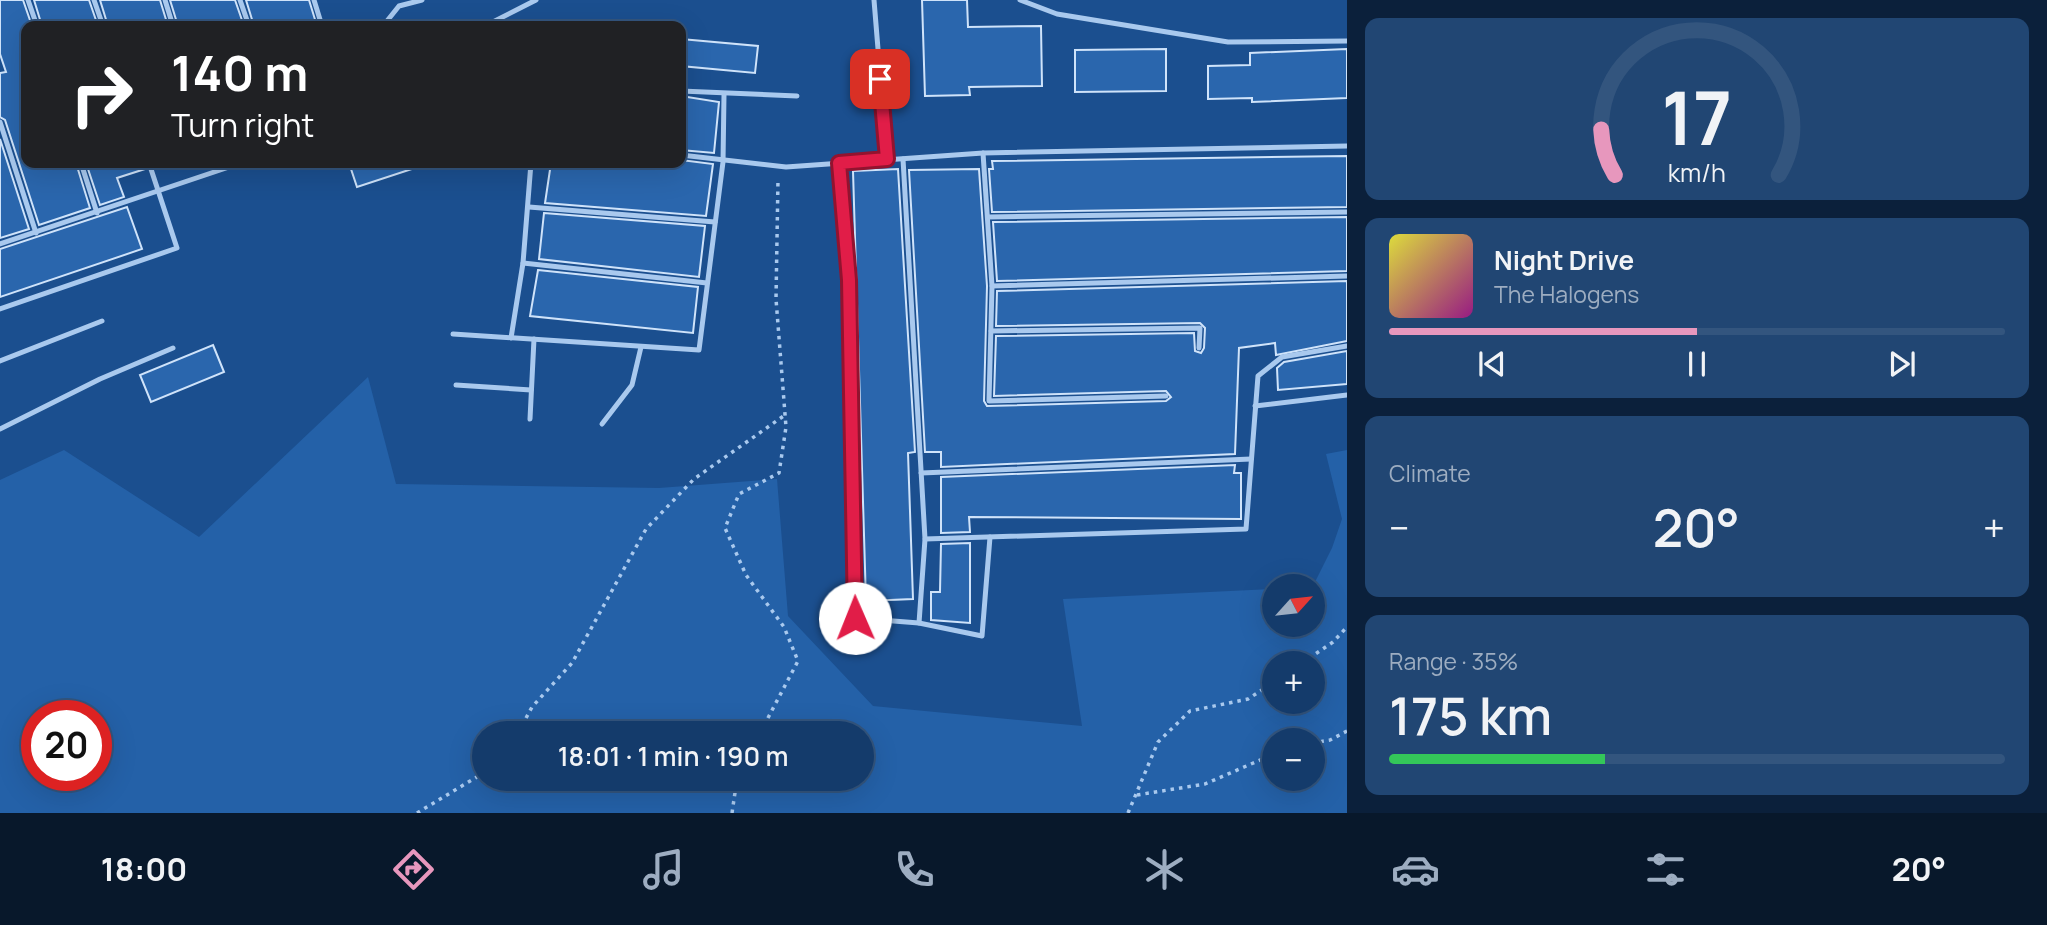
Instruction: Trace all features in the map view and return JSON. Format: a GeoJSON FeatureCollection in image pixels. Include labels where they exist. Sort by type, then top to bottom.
{"type":"FeatureCollection","features":[{"type":"Feature","properties":{"kind":"lane"},"geometry":{"type":"LineString","coordinates":[[28,0],[35,21]]}},
{"type":"Feature","properties":{"kind":"lane"},"geometry":{"type":"LineString","coordinates":[[94,0],[101,21]]}},
{"type":"Feature","properties":{"kind":"lane"},"geometry":{"type":"LineString","coordinates":[[165,0],[171,21]]}},
{"type":"Feature","properties":{"kind":"lane"},"geometry":{"type":"LineString","coordinates":[[240,0],[247,21]]}},
{"type":"Feature","properties":{"kind":"lane"},"geometry":{"type":"LineString","coordinates":[[314,0],[320,21]]}},
{"type":"Feature","properties":{"kind":"lane"},"geometry":{"type":"LineString","coordinates":[[386,21],[398,3],[422,0]]}},
{"type":"Feature","properties":{"kind":"lane"},"geometry":{"type":"LineString","coordinates":[[874,0],[887,159]]}},
{"type":"Feature","properties":{"kind":"lane"},"geometry":{"type":"LineString","coordinates":[[1020,0],[1057,15],[1228,42],[1347,41]]}},
{"type":"Feature","properties":{"kind":"lane"},"geometry":{"type":"LineString","coordinates":[[494,21],[532,1]]}},
{"type":"Feature","properties":{"kind":"lane"},"geometry":{"type":"LineString","coordinates":[[686,91],[797,96]]}},
{"type":"Feature","properties":{"kind":"lane"},"geometry":{"type":"LineString","coordinates":[[453,334],[699,351],[723,162],[724,95]]}},
{"type":"Feature","properties":{"kind":"lane"},"geometry":{"type":"LineString","coordinates":[[0,122],[36,233]]}},
{"type":"Feature","properties":{"kind":"lane"},"geometry":{"type":"LineString","coordinates":[[686,156],[780,167],[983,153],[1347,146]]}},
{"type":"Feature","properties":{"kind":"lane"},"geometry":{"type":"LineString","coordinates":[[983,153],[992,286],[989,401],[1166,396]]}},
{"type":"Feature","properties":{"kind":"lane"},"geometry":{"type":"LineString","coordinates":[[903,159],[925,539],[919,623]]}},
{"type":"Feature","properties":{"kind":"lane"},"geometry":{"type":"LineString","coordinates":[[839,163],[849,280],[855,618],[919,623],[982,636],[990,537]]}},
{"type":"Feature","properties":{"kind":"lane"},"geometry":{"type":"LineString","coordinates":[[82,168],[97,213]]}},
{"type":"Feature","properties":{"kind":"lane"},"geometry":{"type":"LineString","coordinates":[[0,309],[177,248],[151,168]]}},
{"type":"Feature","properties":{"kind":"lane"},"geometry":{"type":"LineString","coordinates":[[0,244],[228,168]]}},
{"type":"Feature","properties":{"kind":"lane"},"geometry":{"type":"LineString","coordinates":[[511,338],[523,263],[531,168]]}},
{"type":"Feature","properties":{"kind":"lane"},"geometry":{"type":"LineString","coordinates":[[529,207],[715,222]]}},
{"type":"Feature","properties":{"kind":"lane"},"geometry":{"type":"LineString","coordinates":[[988,217],[1347,212]]}},
{"type":"Feature","properties":{"kind":"lane"},"geometry":{"type":"LineString","coordinates":[[523,263],[708,283]]}},
{"type":"Feature","properties":{"kind":"lane"},"geometry":{"type":"LineString","coordinates":[[992,286],[1347,276]]}},
{"type":"Feature","properties":{"kind":"lane"},"geometry":{"type":"LineString","coordinates":[[0,361],[102,321]]}},
{"type":"Feature","properties":{"kind":"lane"},"geometry":{"type":"LineString","coordinates":[[991,331],[1200,328],[1199,348]]}},
{"type":"Feature","properties":{"kind":"lane"},"geometry":{"type":"LineString","coordinates":[[530,419],[534,339]]}},
{"type":"Feature","properties":{"kind":"lane"},"geometry":{"type":"LineString","coordinates":[[925,539],[1246,529],[1258,376],[1282,357],[1347,346]]}},
{"type":"Feature","properties":{"kind":"lane"},"geometry":{"type":"LineString","coordinates":[[602,424],[632,385],[641,347]]}},
{"type":"Feature","properties":{"kind":"lane"},"geometry":{"type":"LineString","coordinates":[[0,429],[100,379],[173,348]]}},
{"type":"Feature","properties":{"kind":"lane"},"geometry":{"type":"LineString","coordinates":[[456,385],[531,390]]}},
{"type":"Feature","properties":{"kind":"lane"},"geometry":{"type":"LineString","coordinates":[[1255,406],[1347,395]]}},
{"type":"Feature","properties":{"kind":"lane"},"geometry":{"type":"LineString","coordinates":[[921,473],[1251,459]]}},
{"type":"Feature","properties":{"kind":"path"},"geometry":{"type":"LineString","coordinates":[[766,721],[798,661],[784,627],[746,575],[725,528],[739,494],[779,473],[785,415],[776,299],[776,202],[780,167]]}},
{"type":"Feature","properties":{"kind":"path"},"geometry":{"type":"LineString","coordinates":[[525,721],[532,708],[572,663],[646,529],[694,480],[785,415]]}},
{"type":"Feature","properties":{"kind":"path"},"geometry":{"type":"LineString","coordinates":[[1320,651],[1347,627]]}},
{"type":"Feature","properties":{"kind":"path"},"geometry":{"type":"LineString","coordinates":[[1128,813],[1158,742],[1189,711],[1248,699],[1262,690]]}},
{"type":"Feature","properties":{"kind":"path"},"geometry":{"type":"LineString","coordinates":[[1325,741],[1347,731]]}},
{"type":"Feature","properties":{"kind":"path"},"geometry":{"type":"LineString","coordinates":[[1137,795],[1205,784],[1262,759]]}},
{"type":"Feature","properties":{"kind":"path"},"geometry":{"type":"LineString","coordinates":[[417,813],[472,780]]}},
{"type":"Feature","properties":{"kind":"path"},"geometry":{"type":"LineString","coordinates":[[732,813],[735,791]]}},
{"type":"Feature","properties":{"kind":"shaded area"},"geometry":{"type":"Polygon","coordinates":[[[368,377],[396,484],[659,488],[777,479],[788,616],[873,706],[1082,726],[1063,599],[1262,590],[1262,637],[1325,637],[1325,574],[1319,574],[1342,519],[1326,454],[1347,450],[1347,813],[0,813],[0,480],[64,450],[199,537],[368,377]]]}},
{"type":"Feature","properties":{"kind":"building"},"geometry":{"type":"Polygon","coordinates":[[[0,0],[23,0],[30,21],[21,21],[21,168],[78,168],[90,208],[39,225],[5,120],[0,117],[0,73],[6,72],[0,54],[0,0]]]}},
{"type":"Feature","properties":{"kind":"building"},"geometry":{"type":"Polygon","coordinates":[[[34,0],[89,0],[96,21],[40,21],[34,0]]]}},
{"type":"Feature","properties":{"kind":"building"},"geometry":{"type":"Polygon","coordinates":[[[100,0],[160,0],[166,21],[106,21],[100,0]]]}},
{"type":"Feature","properties":{"kind":"building"},"geometry":{"type":"Polygon","coordinates":[[[170,0],[235,0],[242,21],[176,21],[170,0]]]}},
{"type":"Feature","properties":{"kind":"building"},"geometry":{"type":"Polygon","coordinates":[[[246,0],[309,0],[315,21],[252,21],[246,0]]]}},
{"type":"Feature","properties":{"kind":"building"},"geometry":{"type":"Polygon","coordinates":[[[922,0],[967,0],[968,27],[1041,26],[1042,86],[969,87],[970,95],[925,96],[922,0]]]}},
{"type":"Feature","properties":{"kind":"building"},"geometry":{"type":"Polygon","coordinates":[[[686,39],[758,46],[755,73],[686,66],[686,39]]]}},
{"type":"Feature","properties":{"kind":"building"},"geometry":{"type":"Polygon","coordinates":[[[1166,49],[1166,91],[1075,92],[1075,50],[1166,49]]]}},
{"type":"Feature","properties":{"kind":"building"},"geometry":{"type":"Polygon","coordinates":[[[1347,49],[1347,98],[1252,102],[1252,98],[1208,99],[1208,66],[1250,65],[1250,53],[1347,49]]]}},
{"type":"Feature","properties":{"kind":"building"},"geometry":{"type":"Polygon","coordinates":[[[686,97],[719,102],[714,153],[686,150],[686,97]]]}},
{"type":"Feature","properties":{"kind":"building"},"geometry":{"type":"Polygon","coordinates":[[[0,139],[29,229],[0,238],[0,139]]]}},
{"type":"Feature","properties":{"kind":"building"},"geometry":{"type":"Polygon","coordinates":[[[1347,156],[1347,207],[992,212],[989,169],[993,169],[992,161],[1347,156]]]}},
{"type":"Feature","properties":{"kind":"building"},"geometry":{"type":"Polygon","coordinates":[[[686,161],[713,164],[706,216],[545,203],[550,168],[686,168],[686,161]]]}},
{"type":"Feature","properties":{"kind":"building"},"geometry":{"type":"Polygon","coordinates":[[[88,168],[145,168],[117,178],[124,197],[100,205],[88,168]]]}},
{"type":"Feature","properties":{"kind":"building"},"geometry":{"type":"Polygon","coordinates":[[[351,168],[415,168],[357,187],[351,168]]]}},
{"type":"Feature","properties":{"kind":"building"},"geometry":{"type":"Polygon","coordinates":[[[898,169],[915,452],[908,453],[913,599],[866,601],[853,171],[898,169]]]}},
{"type":"Feature","properties":{"kind":"building"},"geometry":{"type":"Polygon","coordinates":[[[979,169],[987,286],[984,401],[987,406],[1166,401],[1171,397],[1166,391],[994,396],[996,336],[1194,333],[1195,351],[1201,353],[1204,348],[1205,328],[1200,323],[996,326],[997,291],[1347,281],[1347,341],[1276,355],[1275,343],[1239,348],[1235,454],[941,467],[941,452],[925,452],[909,170],[979,169]]]}},
{"type":"Feature","properties":{"kind":"building"},"geometry":{"type":"Polygon","coordinates":[[[127,207],[142,249],[0,297],[0,249],[127,207]]]}},
{"type":"Feature","properties":{"kind":"building"},"geometry":{"type":"Polygon","coordinates":[[[544,213],[705,226],[699,277],[539,259],[544,213]]]}},
{"type":"Feature","properties":{"kind":"building"},"geometry":{"type":"Polygon","coordinates":[[[1347,217],[1347,271],[997,281],[993,222],[1347,217]]]}},
{"type":"Feature","properties":{"kind":"building"},"geometry":{"type":"Polygon","coordinates":[[[538,270],[698,287],[693,333],[530,316],[538,270]]]}},
{"type":"Feature","properties":{"kind":"building"},"geometry":{"type":"Polygon","coordinates":[[[213,345],[224,372],[151,402],[140,375],[213,345]]]}},
{"type":"Feature","properties":{"kind":"building"},"geometry":{"type":"Polygon","coordinates":[[[1347,351],[1347,384],[1278,390],[1277,368],[1284,362],[1347,351]]]}},
{"type":"Feature","properties":{"kind":"building"},"geometry":{"type":"Polygon","coordinates":[[[1235,465],[1234,473],[1241,473],[1241,519],[969,517],[970,532],[941,533],[941,477],[1235,465]]]}},
{"type":"Feature","properties":{"kind":"building"},"geometry":{"type":"Polygon","coordinates":[[[970,543],[970,623],[931,620],[931,592],[940,592],[941,544],[970,543]]]}},
{"type":"Feature","properties":{"kind":"route"},"geometry":{"type":"LineString","coordinates":[[855,618],[849,280],[839,163],[887,159],[880,79]]}}]}
